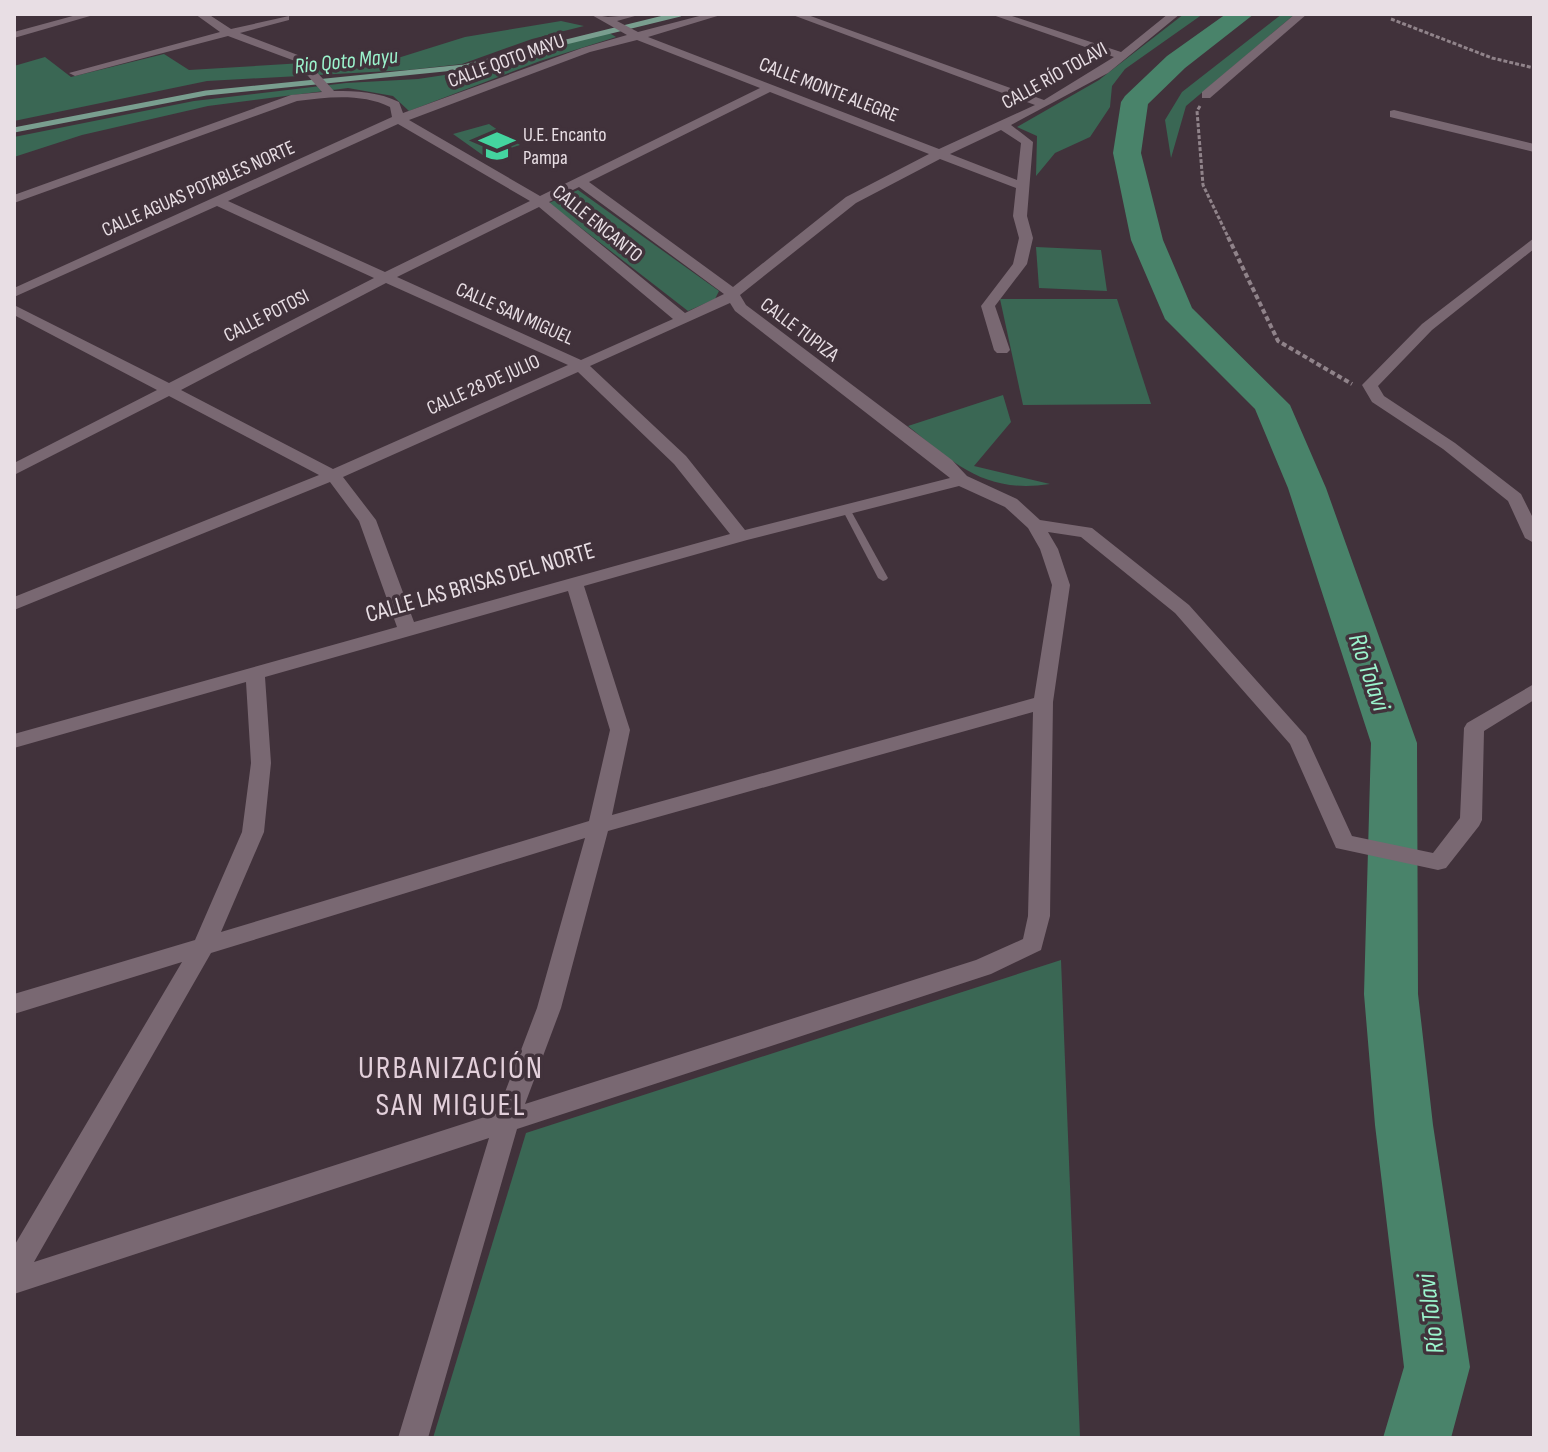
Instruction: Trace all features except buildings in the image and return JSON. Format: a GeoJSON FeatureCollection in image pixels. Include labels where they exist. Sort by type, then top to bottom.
{"type":"FeatureCollection","features":[{"type":"Feature","properties":{"kind":"street"},"geometry":{"type":"LineString","coordinates":[[14,35],[92,14]]}},
{"type":"Feature","properties":{"kind":"street"},"geometry":{"type":"LineString","coordinates":[[200,14],[230,33],[299,59],[329,92]]}},
{"type":"Feature","properties":{"kind":"street","name":"CALLE MONTE ALEGRE"},"geometry":{"type":"LineString","coordinates":[[595,14],[637,36],[1022,186]]}},
{"type":"Feature","properties":{"kind":"street"},"geometry":{"type":"LineString","coordinates":[[614,25],[637,14]]}},
{"type":"Feature","properties":{"kind":"street","name":"CALLE QOTO MAYU"},"geometry":{"type":"LineString","coordinates":[[399,119],[530,70],[719,14]]}},
{"type":"Feature","properties":{"kind":"street"},"geometry":{"type":"LineString","coordinates":[[795,14],[1045,104]]}},
{"type":"Feature","properties":{"kind":"street"},"geometry":{"type":"LineString","coordinates":[[995,14],[1124,57]]}},
{"type":"Feature","properties":{"kind":"street","name":"CALLE RÍO TOLAVI"},"geometry":{"type":"LineString","coordinates":[[941,153],[1045,104],[1124,57],[1175,14]]}},
{"type":"Feature","properties":{"kind":"street"},"geometry":{"type":"LineString","coordinates":[[1206,95],[1302,14]]}},
{"type":"Feature","properties":{"kind":"street"},"geometry":{"type":"LineString","coordinates":[[75,73],[285,18]]}},
{"type":"Feature","properties":{"kind":"street","name":"CALLE POTOSI"},"geometry":{"type":"LineString","coordinates":[[14,470],[386,277],[771,87]]}},
{"type":"Feature","properties":{"kind":"street"},"geometry":{"type":"LineString","coordinates":[[14,199],[295,98],[329,92]]}},
{"type":"Feature","properties":{"kind":"street","name":"CALLE ENCANTO"},"geometry":{"type":"LineString","coordinates":[[329,92],[385,98],[395,105],[399,119],[540,201],[683,319]]}},
{"type":"Feature","properties":{"kind":"street"},"geometry":{"type":"LineString","coordinates":[[1394,114],[1534,148]]}},
{"type":"Feature","properties":{"kind":"street","name":"CALLE AGUAS POTABLES NORTE"},"geometry":{"type":"LineString","coordinates":[[14,293],[399,119]]}},
{"type":"Feature","properties":{"kind":"street"},"geometry":{"type":"LineString","coordinates":[[1002,125],[1027,142],[1020,216],[1026,238],[1020,264],[988,306],[1002,350]]}},
{"type":"Feature","properties":{"kind":"street","name":"CALLE 28 DE JULIO"},"geometry":{"type":"LineString","coordinates":[[14,604],[333,475],[723,302],[851,200],[941,153]]}},
{"type":"Feature","properties":{"kind":"street","name":"CALLE TUPIZA"},"geometry":{"type":"LineString","coordinates":[[579,181],[732,293],[740,308],[946,464],[961,480],[1011,503],[1035,525]]}},
{"type":"Feature","properties":{"kind":"street","name":"CALLE SAN MIGUEL"},"geometry":{"type":"LineString","coordinates":[[218,202],[580,365],[680,460],[741,536]]}},
{"type":"Feature","properties":{"kind":"street"},"geometry":{"type":"LineString","coordinates":[[1531,250],[1486,278],[1370,385],[1378,399],[1449,446],[1515,498],[1534,538]]}},
{"type":"Feature","properties":{"kind":"street"},"geometry":{"type":"LineString","coordinates":[[14,309],[333,475],[367,520],[408,630]]}},
{"type":"Feature","properties":{"kind":"street","name":"CALLE LAS BRISAS DEL NORTE"},"geometry":{"type":"LineString","coordinates":[[14,741],[574,582],[961,480]]}},
{"type":"Feature","properties":{"kind":"street"},"geometry":{"type":"LineString","coordinates":[[1035,525],[1086,532],[1182,609],[1299,741],[1344,842],[1438,862],[1471,820],[1474,728],[1534,691]]}},
{"type":"Feature","properties":{"kind":"street"},"geometry":{"type":"LineString","coordinates":[[14,1281],[983,967],[1033,944],[1039,916],[1043,702],[1061,585],[1049,549],[1035,525]]}},
{"type":"Feature","properties":{"kind":"street"},"geometry":{"type":"LineString","coordinates":[[413,1438],[506,1123],[549,1008],[599,826],[620,730],[574,582]]}},
{"type":"Feature","properties":{"kind":"street"},"geometry":{"type":"LineString","coordinates":[[14,1271],[202,949],[253,832],[261,763],[255,674]]}},
{"type":"Feature","properties":{"kind":"street"},"geometry":{"type":"LineString","coordinates":[[14,1004],[599,826],[1043,702]]}},
{"type":"Feature","properties":{"kind":"lane"},"geometry":{"type":"LineString","coordinates":[[846,509],[883,578]]}},
{"type":"Feature","properties":{"kind":"path"},"geometry":{"type":"LineString","coordinates":[[1391,19],[1492,58],[1534,68]]}},
{"type":"Feature","properties":{"kind":"path"},"geometry":{"type":"LineString","coordinates":[[1206,95],[1197,111],[1203,185],[1278,341],[1378,399]]}},
{"type":"Feature","properties":{"kind":"green space"},"geometry":{"type":"Polygon","coordinates":[[[1184,14],[1203,14],[1125,69],[1112,86],[1110,107],[1090,137],[1055,153],[1036,176],[1037,136],[1017,127],[1099,80],[1184,14]]]}},
{"type":"Feature","properties":{"kind":"green space"},"geometry":{"type":"Polygon","coordinates":[[[1282,14],[1295,14],[1186,106],[1171,158],[1165,120],[1182,92],[1282,14]]]}},
{"type":"Feature","properties":{"kind":"green space"},"geometry":{"type":"Polygon","coordinates":[[[561,21],[584,26],[532,39],[462,64],[207,81],[14,121],[14,66],[45,57],[71,77],[164,54],[189,70],[401,57],[465,37],[561,21]]]}},
{"type":"Feature","properties":{"kind":"green space"},"geometry":{"type":"Polygon","coordinates":[[[606,31],[616,37],[540,61],[409,111],[393,96],[348,88],[208,106],[82,135],[14,157],[14,137],[194,101],[346,83],[418,79],[491,68],[606,31]]]}},
{"type":"Feature","properties":{"kind":"green space"},"geometry":{"type":"Polygon","coordinates":[[[489,124],[520,145],[484,156],[453,134],[489,124]]]}},
{"type":"Feature","properties":{"kind":"green space"},"geometry":{"type":"Polygon","coordinates":[[[578,190],[719,291],[715,299],[688,311],[549,203],[578,190]]]}},
{"type":"Feature","properties":{"kind":"green space"},"geometry":{"type":"Polygon","coordinates":[[[1036,247],[1101,250],[1107,291],[1039,288],[1036,247]]]}},
{"type":"Feature","properties":{"kind":"green space"},"geometry":{"type":"Polygon","coordinates":[[[1000,299],[1117,299],[1151,404],[1023,405],[1000,299]]]}},
{"type":"Feature","properties":{"kind":"green space"},"geometry":{"type":"Polygon","coordinates":[[[1003,395],[1011,422],[974,466],[1050,484],[1027,486],[989,480],[956,464],[908,426],[1003,395]]]}},
{"type":"Feature","properties":{"kind":"green space"},"geometry":{"type":"Polygon","coordinates":[[[1061,960],[1080,1438],[433,1438],[526,1133],[1061,960]]]}},
{"type":"Feature","properties":{"kind":"waterway","name":"Rio Qoto Mayu"},"geometry":{"type":"LineString","coordinates":[[14,130],[206,93],[464,67],[680,14]]}},
{"type":"Feature","properties":{"kind":"waterway","name":"Río Tolavi"},"geometry":{"type":"LineString","coordinates":[[1242,14],[1176,62],[1135,102],[1127,153],[1147,240],[1177,312],[1272,405],[1307,488],[1394,743],[1391,994],[1404,1125],[1437,1367],[1417,1438]]}},
{"type":"Feature","properties":{"kind":"place","name":"U.E. Encanto Pampa"},"geometry":{"type":"Point","coordinates":[497,146]}},
{"type":"Feature","properties":{"kind":"district","name":"URBANIZACIÓN SAN MIGUEL"},"geometry":{"type":"Point","coordinates":[451,1086]}}]}
